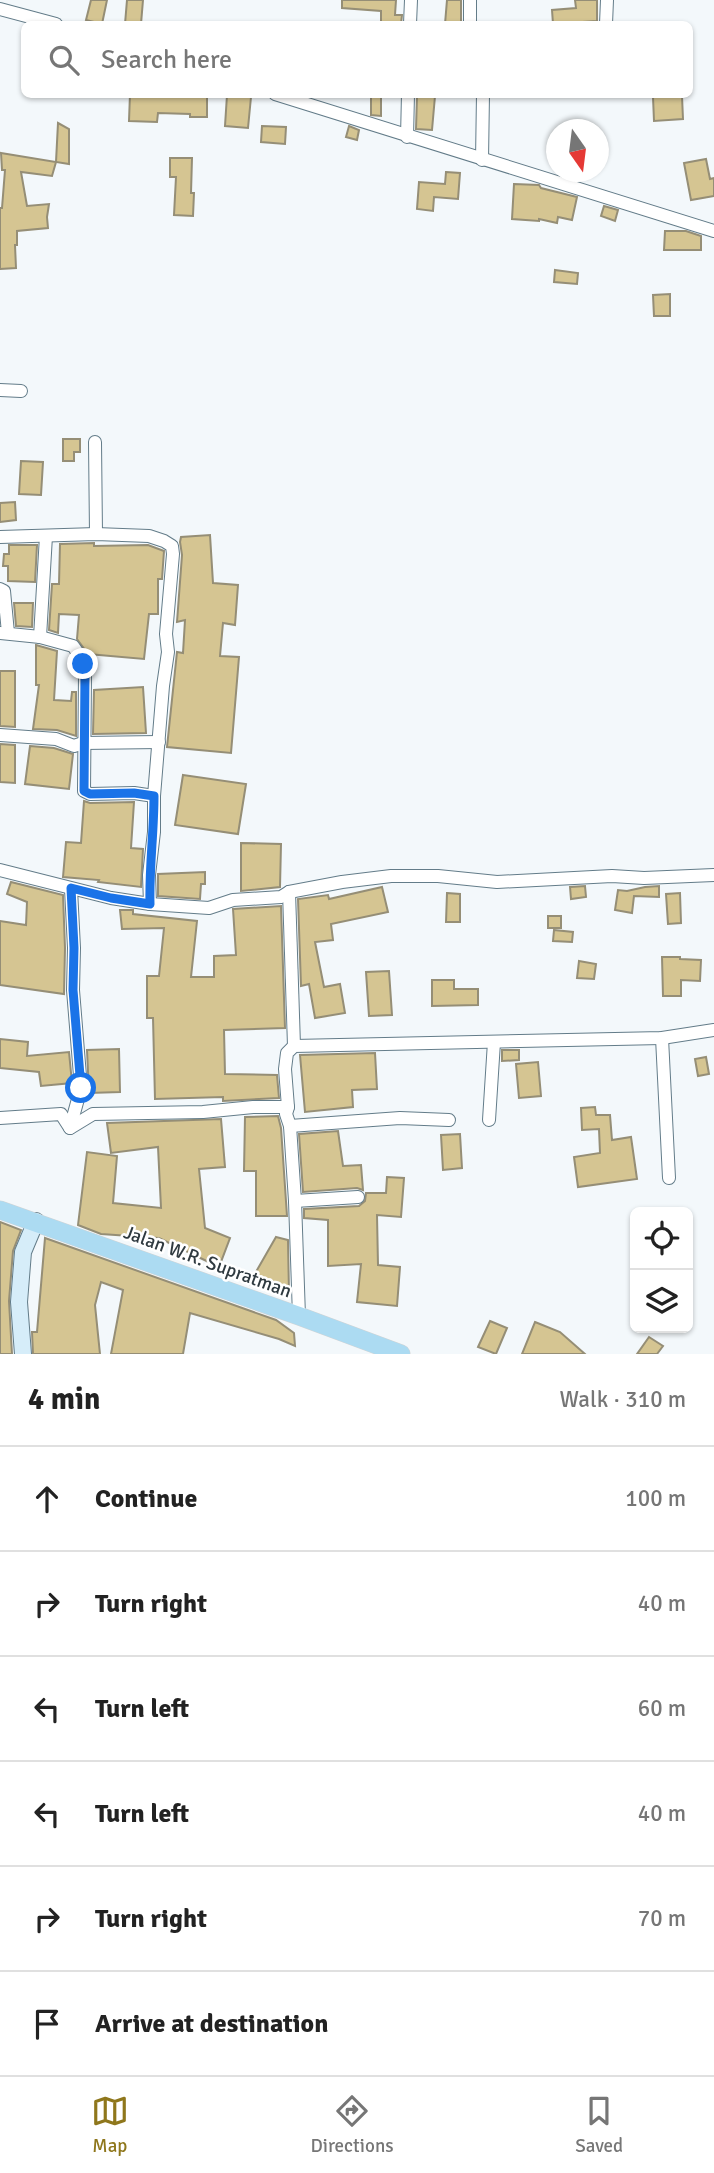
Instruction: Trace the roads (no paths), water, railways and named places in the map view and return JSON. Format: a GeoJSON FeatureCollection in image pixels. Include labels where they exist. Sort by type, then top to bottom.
{"type":"FeatureCollection","features":[{"type":"Feature","properties":{"kind":"main road","name":"Jalan W.R. Supratman"},"geometry":{"type":"LineString","coordinates":[[0,1210],[401,1354]]}},
{"type":"Feature","properties":{"kind":"street"},"geometry":{"type":"LineString","coordinates":[[410,21],[411,0]]}},
{"type":"Feature","properties":{"kind":"street"},"geometry":{"type":"LineString","coordinates":[[470,0],[470,21]]}},
{"type":"Feature","properties":{"kind":"street"},"geometry":{"type":"LineString","coordinates":[[606,21],[607,0]]}},
{"type":"Feature","properties":{"kind":"street"},"geometry":{"type":"LineString","coordinates":[[0,9],[45,21]]}},
{"type":"Feature","properties":{"kind":"street"},"geometry":{"type":"LineString","coordinates":[[287,98],[714,230]]}},
{"type":"Feature","properties":{"kind":"street"},"geometry":{"type":"LineString","coordinates":[[407,137],[408,98]]}},
{"type":"Feature","properties":{"kind":"street"},"geometry":{"type":"LineString","coordinates":[[482,160],[483,98]]}},
{"type":"Feature","properties":{"kind":"street"},"geometry":{"type":"LineString","coordinates":[[0,390],[21,391]]}},
{"type":"Feature","properties":{"kind":"street"},"geometry":{"type":"LineString","coordinates":[[94,442],[96,534]]}},
{"type":"Feature","properties":{"kind":"street"},"geometry":{"type":"LineString","coordinates":[[0,537],[96,534],[149,536],[172,546],[166,634],[168,652],[149,875],[150,904]]}},
{"type":"Feature","properties":{"kind":"street"},"geometry":{"type":"LineString","coordinates":[[40,638],[46,536]]}},
{"type":"Feature","properties":{"kind":"street"},"geometry":{"type":"LineString","coordinates":[[0,589],[5,591],[4,633],[73,646],[83,664],[84,791],[90,794],[134,793],[154,796]]}},
{"type":"Feature","properties":{"kind":"street"},"geometry":{"type":"LineString","coordinates":[[0,735],[57,739],[74,746],[83,743],[159,742]]}},
{"type":"Feature","properties":{"kind":"street"},"geometry":{"type":"LineString","coordinates":[[0,870],[111,898],[209,908],[233,900],[281,897],[289,892],[342,881],[390,876],[438,876],[497,882],[612,876],[644,878],[714,875]]}},
{"type":"Feature","properties":{"kind":"street"},"geometry":{"type":"LineString","coordinates":[[71,888],[73,990],[81,1088],[71,1128]]}},
{"type":"Feature","properties":{"kind":"street"},"geometry":{"type":"LineString","coordinates":[[289,892],[294,1046],[288,1053],[285,1069],[288,1107],[286,1114],[290,1126],[295,1201],[299,1316]]}},
{"type":"Feature","properties":{"kind":"street"},"geometry":{"type":"LineString","coordinates":[[294,1046],[662,1038],[714,1030]]}},
{"type":"Feature","properties":{"kind":"street"},"geometry":{"type":"LineString","coordinates":[[662,1038],[669,1178]]}},
{"type":"Feature","properties":{"kind":"street"},"geometry":{"type":"LineString","coordinates":[[489,1120],[494,1042]]}},
{"type":"Feature","properties":{"kind":"street"},"geometry":{"type":"LineString","coordinates":[[71,1128],[93,1114],[288,1107]]}},
{"type":"Feature","properties":{"kind":"street"},"geometry":{"type":"LineString","coordinates":[[0,1118],[61,1114],[71,1128]]}},
{"type":"Feature","properties":{"kind":"street"},"geometry":{"type":"LineString","coordinates":[[290,1126],[400,1118],[449,1121]]}},
{"type":"Feature","properties":{"kind":"street"},"geometry":{"type":"LineString","coordinates":[[295,1201],[358,1197]]}},
{"type":"Feature","properties":{"kind":"street"},"geometry":{"type":"LineString","coordinates":[[23,1354],[19,1301],[23,1252],[36,1221]]}}]}
